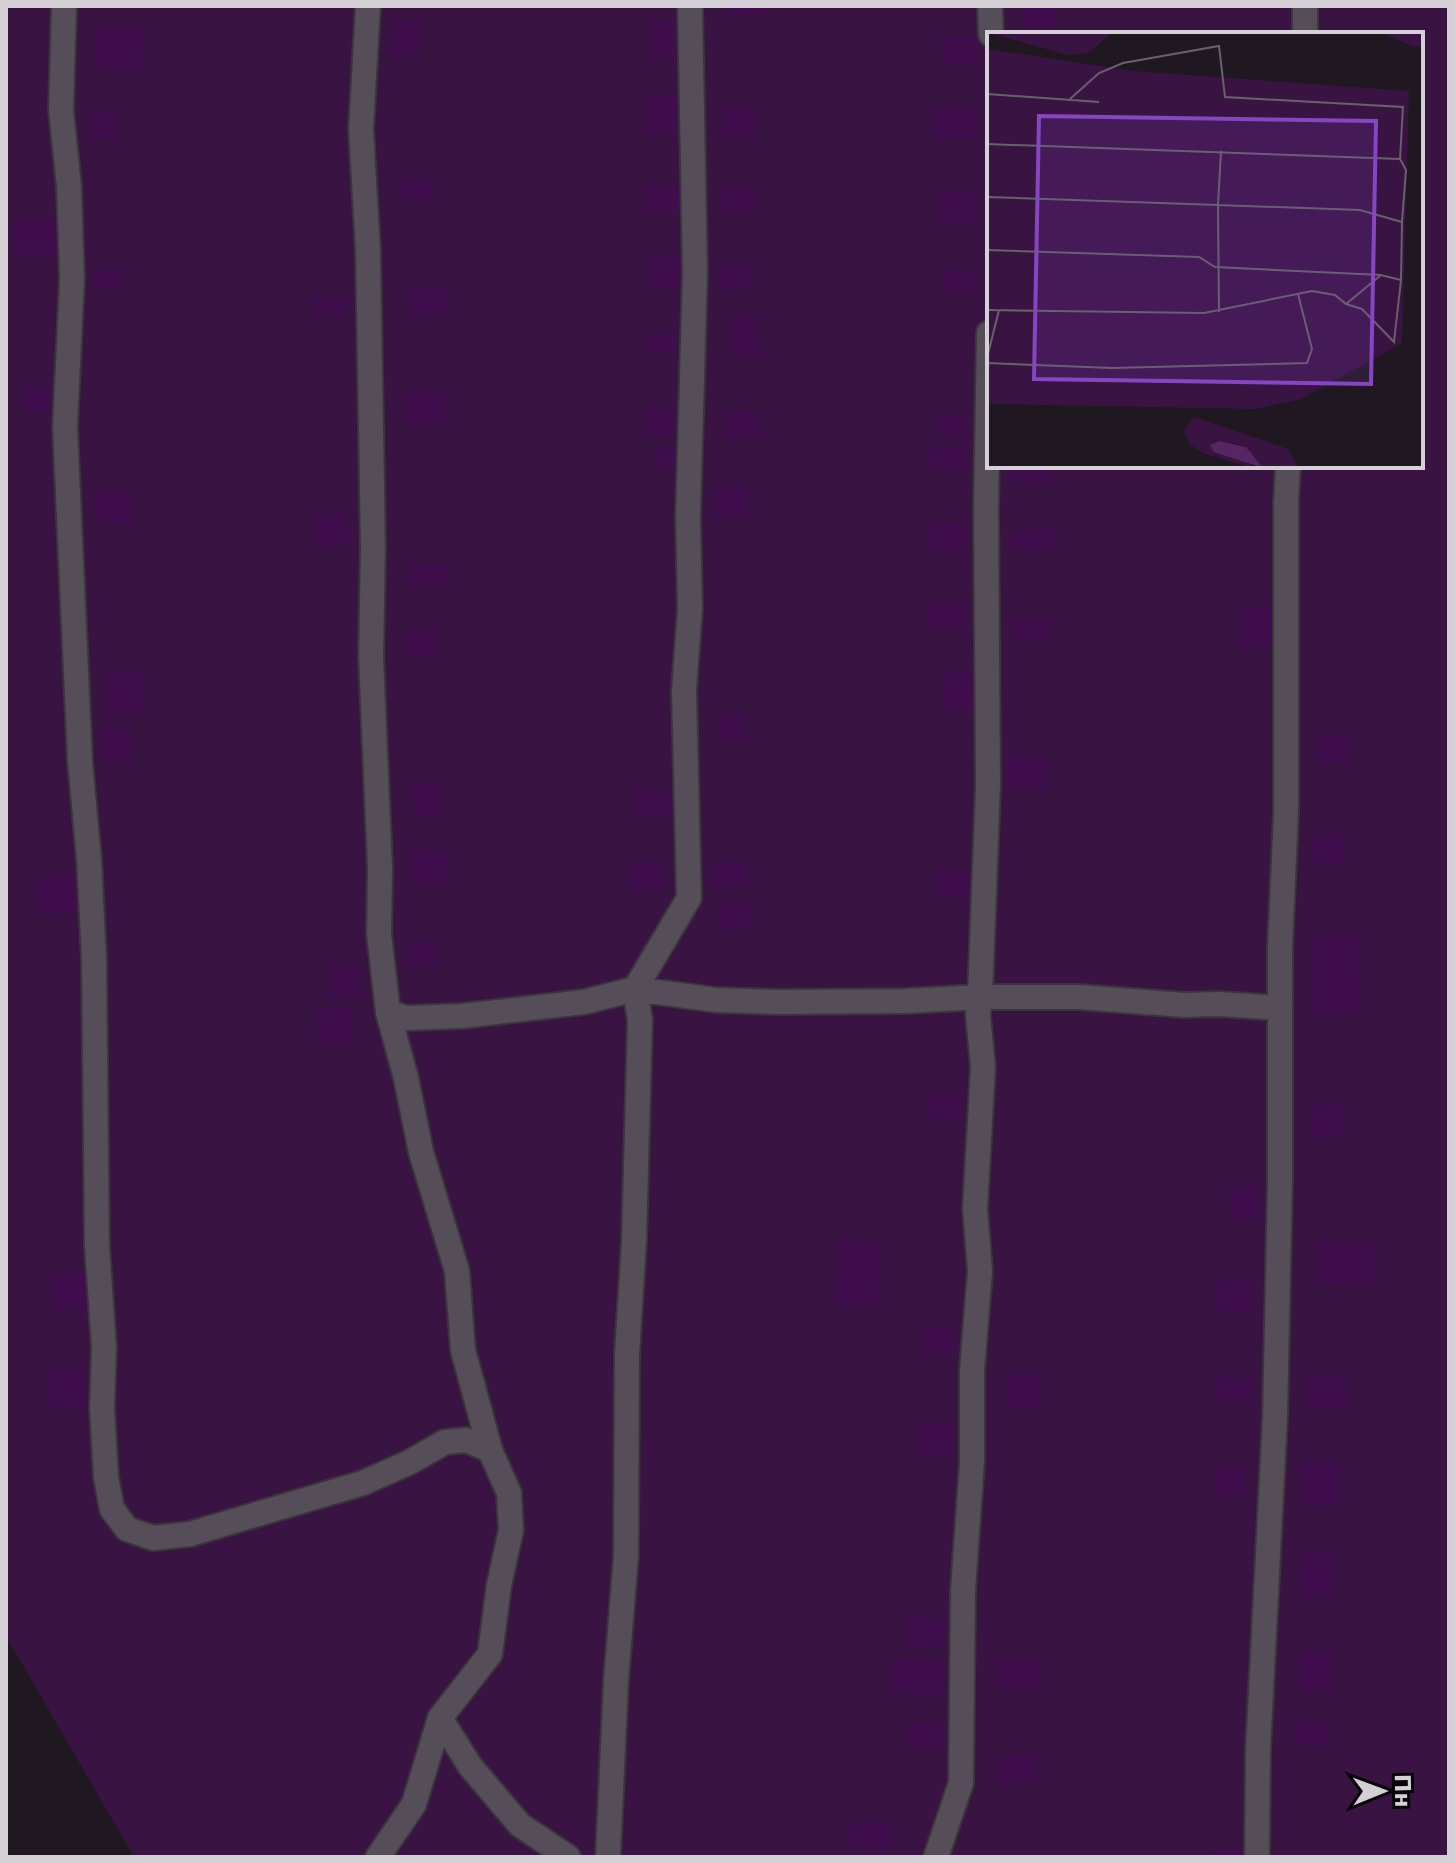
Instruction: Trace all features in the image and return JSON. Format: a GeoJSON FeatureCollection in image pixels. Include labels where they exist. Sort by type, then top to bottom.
{"type":"FeatureCollection","features":[{"type":"Feature","properties":{"kind":"street"},"geometry":{"type":"LineString","coordinates":[[64,6],[61,110],[69,186],[72,279],[65,427],[80,761],[94,959],[97,1246],[104,1347],[102,1408],[106,1477],[112,1509],[127,1529],[153,1538],[190,1534],[363,1483],[445,1442],[466,1440],[490,1450]]}},
{"type":"Feature","properties":{"kind":"street"},"geometry":{"type":"LineString","coordinates":[[368,6],[361,129],[368,267],[373,547],[371,656],[380,868],[379,934],[388,1012],[421,1152],[457,1271],[463,1350],[490,1450],[509,1493],[511,1530],[499,1585],[490,1654],[440,1718],[414,1804],[378,1857]]}},
{"type":"Feature","properties":{"kind":"street"},"geometry":{"type":"LineString","coordinates":[[608,1857],[616,1681],[626,1556],[627,1354],[634,1241],[640,1020],[635,989],[689,898],[684,690],[690,609],[688,517],[695,272],[690,6]]}},
{"type":"Feature","properties":{"kind":"street"},"geometry":{"type":"LineString","coordinates":[[990,6],[991,32]]}},
{"type":"Feature","properties":{"kind":"street"},"geometry":{"type":"LineString","coordinates":[[1305,6],[1305,32]]}},
{"type":"Feature","properties":{"kind":"street"},"geometry":{"type":"LineString","coordinates":[[936,1857],[961,1783],[963,1590],[972,1462],[972,1370],[980,1271],[975,1209],[983,1067],[978,1015],[988,785],[987,449]]}},
{"type":"Feature","properties":{"kind":"street"},"geometry":{"type":"LineString","coordinates":[[1257,1857],[1258,1750],[1275,1403],[1280,1181],[1279,1008],[1286,813],[1288,468]]}},
{"type":"Feature","properties":{"kind":"street"},"geometry":{"type":"LineString","coordinates":[[388,1012],[406,1018],[462,1016],[584,1002],[635,989],[716,1000],[779,1002],[1065,997],[1279,1008]]}},
{"type":"Feature","properties":{"kind":"street"},"geometry":{"type":"LineString","coordinates":[[440,1718],[470,1766],[520,1825],[568,1857]]}},
{"type":"Feature","properties":{"kind":"shaded area"},"geometry":{"type":"Polygon","coordinates":[[[6,6],[1449,6],[1449,1857],[134,1857],[6,1636],[6,6]]]}},
{"type":"Feature","properties":{"kind":"building"},"geometry":{"type":"Polygon","coordinates":[[[731,6],[767,6],[767,14],[731,15],[731,6]]]}},
{"type":"Feature","properties":{"kind":"building"},"geometry":{"type":"Polygon","coordinates":[[[1021,6],[1056,6],[1056,31],[1021,31],[1021,6]]]}},
{"type":"Feature","properties":{"kind":"building"},"geometry":{"type":"Polygon","coordinates":[[[391,20],[420,20],[420,55],[391,55],[391,20]]]}},
{"type":"Feature","properties":{"kind":"building"},"geometry":{"type":"Polygon","coordinates":[[[651,20],[676,20],[677,58],[652,59],[651,20]]]}},
{"type":"Feature","properties":{"kind":"building"},"geometry":{"type":"Polygon","coordinates":[[[96,25],[143,27],[141,72],[95,70],[96,25]]]}},
{"type":"Feature","properties":{"kind":"building"},"geometry":{"type":"Polygon","coordinates":[[[942,36],[977,36],[977,63],[942,62],[942,36]]]}},
{"type":"Feature","properties":{"kind":"building"},"geometry":{"type":"Polygon","coordinates":[[[646,96],[678,96],[678,134],[646,134],[646,96]]]}},
{"type":"Feature","properties":{"kind":"building"},"geometry":{"type":"Polygon","coordinates":[[[723,104],[756,106],[755,138],[722,137],[723,104]]]}},
{"type":"Feature","properties":{"kind":"building"},"geometry":{"type":"Polygon","coordinates":[[[933,108],[976,109],[976,139],[933,139],[933,108]]]}},
{"type":"Feature","properties":{"kind":"building"},"geometry":{"type":"Polygon","coordinates":[[[92,113],[118,113],[117,140],[91,140],[92,113]]]}},
{"type":"Feature","properties":{"kind":"building"},"geometry":{"type":"Polygon","coordinates":[[[400,178],[431,179],[430,201],[399,200],[400,178]]]}},
{"type":"Feature","properties":{"kind":"building"},"geometry":{"type":"Polygon","coordinates":[[[721,185],[755,185],[755,212],[721,213],[721,185]]]}},
{"type":"Feature","properties":{"kind":"building"},"geometry":{"type":"Polygon","coordinates":[[[646,186],[679,186],[679,212],[646,213],[646,186]]]}},
{"type":"Feature","properties":{"kind":"building"},"geometry":{"type":"Polygon","coordinates":[[[940,191],[974,192],[974,221],[940,221],[940,191]]]}},
{"type":"Feature","properties":{"kind":"building"},"geometry":{"type":"Polygon","coordinates":[[[57,218],[57,253],[14,254],[13,219],[57,218]]]}},
{"type":"Feature","properties":{"kind":"building"},"geometry":{"type":"Polygon","coordinates":[[[648,257],[679,258],[679,287],[648,287],[648,257]]]}},
{"type":"Feature","properties":{"kind":"building"},"geometry":{"type":"Polygon","coordinates":[[[720,263],[749,264],[749,290],[718,289],[720,263]]]}},
{"type":"Feature","properties":{"kind":"building"},"geometry":{"type":"Polygon","coordinates":[[[121,268],[123,287],[95,289],[93,270],[121,268]]]}},
{"type":"Feature","properties":{"kind":"building"},"geometry":{"type":"Polygon","coordinates":[[[941,269],[973,269],[973,292],[941,292],[941,269]]]}},
{"type":"Feature","properties":{"kind":"building"},"geometry":{"type":"Polygon","coordinates":[[[446,288],[446,316],[409,317],[408,289],[446,288]]]}},
{"type":"Feature","properties":{"kind":"building"},"geometry":{"type":"Polygon","coordinates":[[[314,298],[345,298],[345,316],[314,315],[314,298]]]}},
{"type":"Feature","properties":{"kind":"building"},"geometry":{"type":"Polygon","coordinates":[[[758,314],[759,357],[731,357],[731,315],[758,314]]]}},
{"type":"Feature","properties":{"kind":"building"},"geometry":{"type":"Polygon","coordinates":[[[646,333],[675,333],[676,352],[646,353],[646,333]]]}},
{"type":"Feature","properties":{"kind":"building"},"geometry":{"type":"Polygon","coordinates":[[[24,386],[57,388],[56,412],[23,410],[24,386]]]}},
{"type":"Feature","properties":{"kind":"building"},"geometry":{"type":"Polygon","coordinates":[[[444,390],[445,424],[405,425],[404,391],[444,390]]]}},
{"type":"Feature","properties":{"kind":"building"},"geometry":{"type":"Polygon","coordinates":[[[647,407],[675,408],[674,436],[646,435],[647,407]]]}},
{"type":"Feature","properties":{"kind":"building"},"geometry":{"type":"Polygon","coordinates":[[[725,411],[759,411],[759,437],[725,438],[725,411]]]}},
{"type":"Feature","properties":{"kind":"building"},"geometry":{"type":"Polygon","coordinates":[[[936,416],[965,417],[965,437],[935,436],[936,416]]]}},
{"type":"Feature","properties":{"kind":"building"},"geometry":{"type":"Polygon","coordinates":[[[930,447],[966,449],[965,472],[930,470],[930,447]]]}},
{"type":"Feature","properties":{"kind":"building"},"geometry":{"type":"Polygon","coordinates":[[[654,449],[681,449],[681,469],[654,469],[654,449]]]}},
{"type":"Feature","properties":{"kind":"building"},"geometry":{"type":"Polygon","coordinates":[[[1010,468],[1051,468],[1050,483],[1009,482],[1010,468]]]}},
{"type":"Feature","properties":{"kind":"building"},"geometry":{"type":"Polygon","coordinates":[[[747,486],[747,517],[713,518],[713,487],[747,486]]]}},
{"type":"Feature","properties":{"kind":"building"},"geometry":{"type":"Polygon","coordinates":[[[132,490],[135,522],[98,525],[95,493],[132,490]]]}},
{"type":"Feature","properties":{"kind":"building"},"geometry":{"type":"Polygon","coordinates":[[[345,511],[351,542],[317,548],[312,517],[345,511]]]}},
{"type":"Feature","properties":{"kind":"building"},"geometry":{"type":"Polygon","coordinates":[[[930,523],[965,523],[965,553],[930,552],[930,523]]]}},
{"type":"Feature","properties":{"kind":"building"},"geometry":{"type":"Polygon","coordinates":[[[1054,530],[1054,550],[1011,551],[1010,531],[1054,530]]]}},
{"type":"Feature","properties":{"kind":"building"},"geometry":{"type":"Polygon","coordinates":[[[409,563],[448,563],[448,585],[409,585],[409,563]]]}},
{"type":"Feature","properties":{"kind":"building"},"geometry":{"type":"Polygon","coordinates":[[[966,602],[966,629],[925,630],[925,603],[966,602]]]}},
{"type":"Feature","properties":{"kind":"building"},"geometry":{"type":"Polygon","coordinates":[[[1240,607],[1272,607],[1273,646],[1240,647],[1240,607]]]}},
{"type":"Feature","properties":{"kind":"building"},"geometry":{"type":"Polygon","coordinates":[[[1011,618],[1051,618],[1051,637],[1011,637],[1011,618]]]}},
{"type":"Feature","properties":{"kind":"building"},"geometry":{"type":"Polygon","coordinates":[[[437,628],[439,654],[407,657],[405,631],[437,628]]]}},
{"type":"Feature","properties":{"kind":"building"},"geometry":{"type":"Polygon","coordinates":[[[105,673],[141,673],[142,715],[106,715],[105,673]]]}},
{"type":"Feature","properties":{"kind":"building"},"geometry":{"type":"Polygon","coordinates":[[[974,673],[975,710],[942,711],[941,674],[974,673]]]}},
{"type":"Feature","properties":{"kind":"building"},"geometry":{"type":"Polygon","coordinates":[[[743,714],[744,741],[718,742],[718,715],[743,714]]]}},
{"type":"Feature","properties":{"kind":"building"},"geometry":{"type":"Polygon","coordinates":[[[102,727],[132,728],[131,762],[101,761],[102,727]]]}},
{"type":"Feature","properties":{"kind":"building"},"geometry":{"type":"Polygon","coordinates":[[[1317,736],[1352,737],[1351,763],[1317,763],[1317,736]]]}},
{"type":"Feature","properties":{"kind":"building"},"geometry":{"type":"Polygon","coordinates":[[[1006,756],[1048,757],[1046,789],[1005,788],[1006,756]]]}},
{"type":"Feature","properties":{"kind":"building"},"geometry":{"type":"Polygon","coordinates":[[[440,782],[443,813],[414,816],[412,785],[440,782]]]}},
{"type":"Feature","properties":{"kind":"building"},"geometry":{"type":"Polygon","coordinates":[[[633,788],[670,790],[669,815],[632,814],[633,788]]]}},
{"type":"Feature","properties":{"kind":"building"},"geometry":{"type":"Polygon","coordinates":[[[1344,834],[1344,864],[1313,865],[1312,835],[1344,834]]]}},
{"type":"Feature","properties":{"kind":"building"},"geometry":{"type":"Polygon","coordinates":[[[412,850],[447,851],[446,885],[410,883],[412,850]]]}},
{"type":"Feature","properties":{"kind":"building"},"geometry":{"type":"Polygon","coordinates":[[[663,861],[663,890],[630,891],[630,862],[663,861]]]}},
{"type":"Feature","properties":{"kind":"building"},"geometry":{"type":"Polygon","coordinates":[[[712,862],[747,862],[747,887],[711,887],[712,862]]]}},
{"type":"Feature","properties":{"kind":"building"},"geometry":{"type":"Polygon","coordinates":[[[937,869],[970,871],[969,897],[936,895],[937,869]]]}},
{"type":"Feature","properties":{"kind":"building"},"geometry":{"type":"Polygon","coordinates":[[[74,874],[79,911],[38,915],[34,879],[74,874]]]}},
{"type":"Feature","properties":{"kind":"building"},"geometry":{"type":"Polygon","coordinates":[[[719,899],[749,899],[750,929],[719,929],[719,899]]]}},
{"type":"Feature","properties":{"kind":"building"},"geometry":{"type":"Polygon","coordinates":[[[1358,934],[1359,1014],[1314,1015],[1313,935],[1358,934]]]}},
{"type":"Feature","properties":{"kind":"building"},"geometry":{"type":"Polygon","coordinates":[[[407,942],[437,942],[437,966],[407,966],[407,942]]]}},
{"type":"Feature","properties":{"kind":"building"},"geometry":{"type":"Polygon","coordinates":[[[360,966],[360,997],[330,998],[330,967],[360,966]]]}},
{"type":"Feature","properties":{"kind":"building"},"geometry":{"type":"Polygon","coordinates":[[[351,1007],[353,1042],[319,1044],[316,1010],[351,1007]]]}},
{"type":"Feature","properties":{"kind":"building"},"geometry":{"type":"Polygon","coordinates":[[[929,1093],[961,1093],[961,1118],[929,1118],[929,1093]]]}},
{"type":"Feature","properties":{"kind":"building"},"geometry":{"type":"Polygon","coordinates":[[[1309,1105],[1341,1105],[1341,1138],[1310,1138],[1309,1105]]]}},
{"type":"Feature","properties":{"kind":"building"},"geometry":{"type":"Polygon","coordinates":[[[1259,1186],[1260,1218],[1229,1219],[1229,1187],[1259,1186]]]}},
{"type":"Feature","properties":{"kind":"building"},"geometry":{"type":"Polygon","coordinates":[[[838,1239],[880,1241],[877,1307],[835,1305],[838,1239]]]}},
{"type":"Feature","properties":{"kind":"building"},"geometry":{"type":"Polygon","coordinates":[[[1318,1242],[1373,1242],[1373,1283],[1318,1283],[1318,1242]]]}},
{"type":"Feature","properties":{"kind":"building"},"geometry":{"type":"Polygon","coordinates":[[[87,1271],[87,1308],[52,1309],[51,1272],[87,1271]]]}},
{"type":"Feature","properties":{"kind":"building"},"geometry":{"type":"Polygon","coordinates":[[[1218,1280],[1254,1281],[1254,1311],[1218,1310],[1218,1280]]]}},
{"type":"Feature","properties":{"kind":"building"},"geometry":{"type":"Polygon","coordinates":[[[922,1326],[955,1327],[954,1356],[922,1355],[922,1326]]]}},
{"type":"Feature","properties":{"kind":"building"},"geometry":{"type":"Polygon","coordinates":[[[50,1367],[83,1367],[83,1406],[50,1406],[50,1367]]]}},
{"type":"Feature","properties":{"kind":"building"},"geometry":{"type":"Polygon","coordinates":[[[1005,1374],[1041,1374],[1042,1406],[1005,1407],[1005,1374]]]}},
{"type":"Feature","properties":{"kind":"building"},"geometry":{"type":"Polygon","coordinates":[[[1218,1377],[1251,1379],[1250,1403],[1216,1401],[1218,1377]]]}},
{"type":"Feature","properties":{"kind":"building"},"geometry":{"type":"Polygon","coordinates":[[[1305,1378],[1346,1378],[1347,1407],[1306,1407],[1305,1378]]]}},
{"type":"Feature","properties":{"kind":"building"},"geometry":{"type":"Polygon","coordinates":[[[919,1423],[953,1424],[952,1454],[917,1453],[919,1423]]]}},
{"type":"Feature","properties":{"kind":"building"},"geometry":{"type":"Polygon","coordinates":[[[1339,1461],[1340,1506],[1301,1506],[1300,1462],[1339,1461]]]}},
{"type":"Feature","properties":{"kind":"building"},"geometry":{"type":"Polygon","coordinates":[[[1242,1465],[1245,1497],[1218,1499],[1215,1468],[1242,1465]]]}},
{"type":"Feature","properties":{"kind":"building"},"geometry":{"type":"Polygon","coordinates":[[[1300,1553],[1335,1553],[1336,1596],[1300,1597],[1300,1553]]]}},
{"type":"Feature","properties":{"kind":"building"},"geometry":{"type":"Polygon","coordinates":[[[907,1617],[946,1619],[944,1646],[906,1645],[907,1617]]]}},
{"type":"Feature","properties":{"kind":"building"},"geometry":{"type":"Polygon","coordinates":[[[1333,1650],[1334,1690],[1300,1691],[1299,1651],[1333,1650]]]}},
{"type":"Feature","properties":{"kind":"building"},"geometry":{"type":"Polygon","coordinates":[[[997,1657],[1041,1659],[1040,1690],[996,1688],[997,1657]]]}},
{"type":"Feature","properties":{"kind":"building"},"geometry":{"type":"Polygon","coordinates":[[[891,1659],[945,1661],[944,1694],[890,1692],[891,1659]]]}},
{"type":"Feature","properties":{"kind":"building"},"geometry":{"type":"Polygon","coordinates":[[[1294,1720],[1329,1721],[1328,1746],[1293,1744],[1294,1720]]]}},
{"type":"Feature","properties":{"kind":"building"},"geometry":{"type":"Polygon","coordinates":[[[909,1723],[943,1725],[941,1750],[908,1749],[909,1723]]]}},
{"type":"Feature","properties":{"kind":"building"},"geometry":{"type":"Polygon","coordinates":[[[999,1756],[1036,1756],[1036,1784],[998,1784],[999,1756]]]}},
{"type":"Feature","properties":{"kind":"building"},"geometry":{"type":"Polygon","coordinates":[[[850,1822],[892,1822],[892,1850],[849,1850],[850,1822]]]}},
{"type":"Feature","properties":{"kind":"building"},"geometry":{"type":"Polygon","coordinates":[[[1211,1849],[1242,1849],[1242,1857],[1212,1857],[1211,1849]]]}}]}
